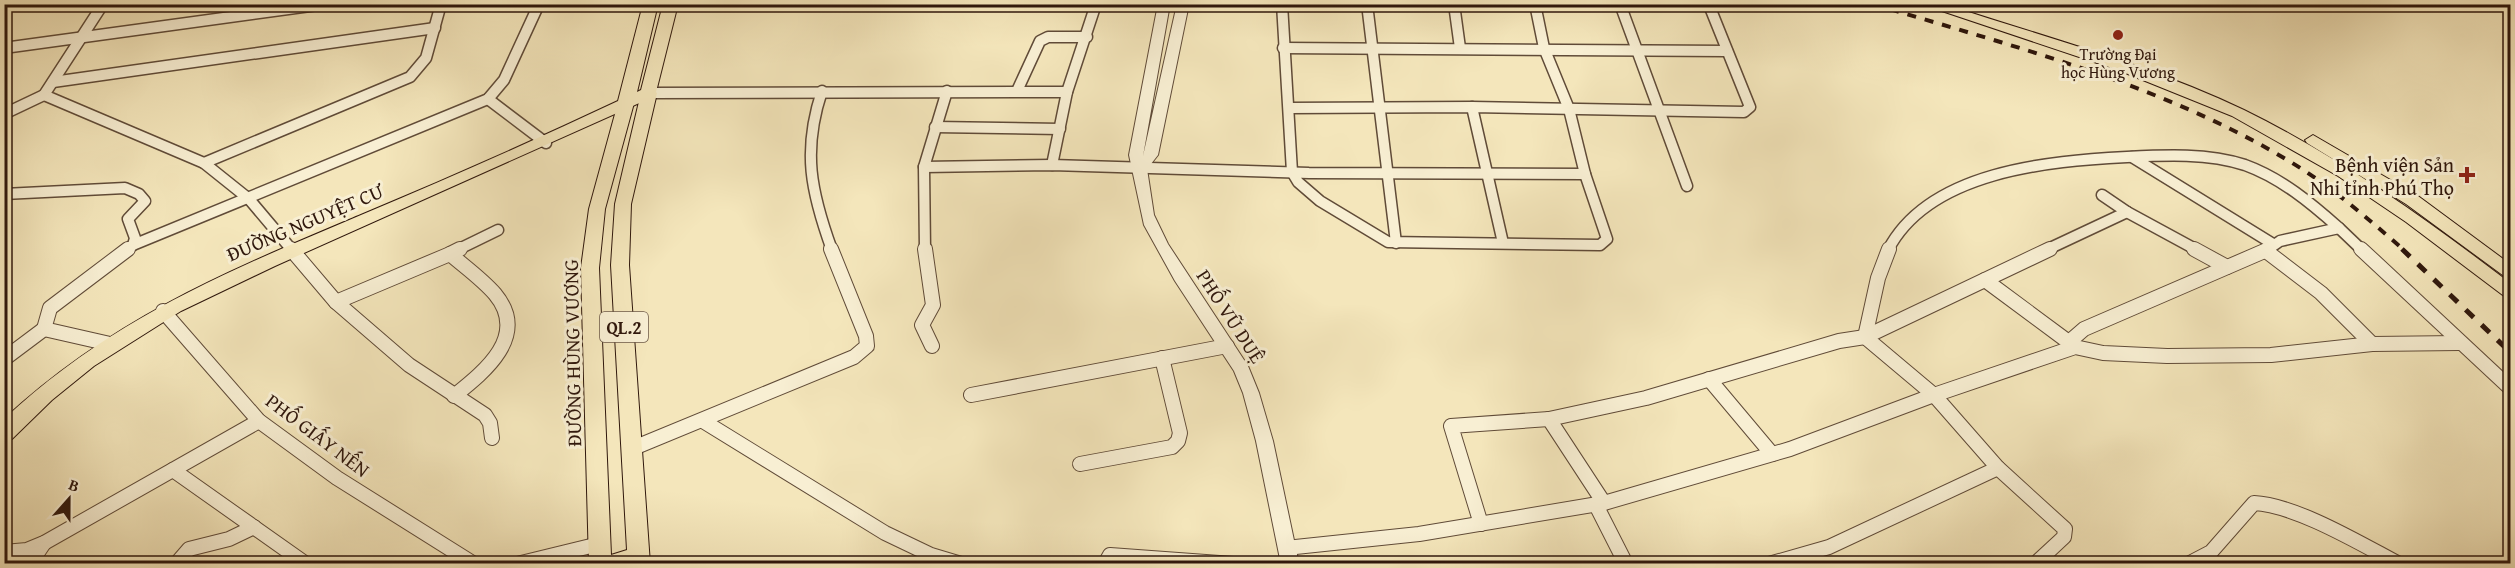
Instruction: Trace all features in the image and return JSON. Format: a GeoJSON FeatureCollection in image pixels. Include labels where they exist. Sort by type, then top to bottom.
{"type":"FeatureCollection","features":[{"type":"Feature","properties":{"kind":"highway","name":"ĐƯỜNG HÙNG VƯƠNG"},"geometry":{"type":"LineString","coordinates":[[626,103],[651,4]]}},
{"type":"Feature","properties":{"kind":"highway","name":"QL.2"},"geometry":{"type":"LineString","coordinates":[[649,93],[671,4]]}},
{"type":"Feature","properties":{"kind":"highway","name":"ĐƯỜNG NGUYỆT CƯ"},"geometry":{"type":"LineString","coordinates":[[4,433],[53,387],[110,344],[163,311],[293,252],[546,143],[649,93]]}},
{"type":"Feature","properties":{"kind":"main road"},"geometry":{"type":"LineString","coordinates":[[1928,4],[2092,56],[2237,113],[2324,161],[2392,204],[2511,292]]}},
{"type":"Feature","properties":{"kind":"main road"},"geometry":{"type":"LineString","coordinates":[[1960,4],[2101,49],[2243,104],[2342,157],[2412,200],[2511,272]]}},
{"type":"Feature","properties":{"kind":"main road","name":"QL.2"},"geometry":{"type":"LineString","coordinates":[[639,560],[620,265],[623,204],[649,93]]}},
{"type":"Feature","properties":{"kind":"main road","name":"ĐƯỜNG HÙNG VƯƠNG"},"geometry":{"type":"LineString","coordinates":[[600,564],[590,268],[597,209],[626,103]]}},
{"type":"Feature","properties":{"kind":"main road"},"geometry":{"type":"LineString","coordinates":[[610,564],[639,560]]}},
{"type":"Feature","properties":{"kind":"street"},"geometry":{"type":"LineString","coordinates":[[4,6],[17,4]]}},
{"type":"Feature","properties":{"kind":"street"},"geometry":{"type":"LineString","coordinates":[[4,114],[44,95],[103,4]]}},
{"type":"Feature","properties":{"kind":"street"},"geometry":{"type":"LineString","coordinates":[[4,48],[325,4]]}},
{"type":"Feature","properties":{"kind":"street"},"geometry":{"type":"LineString","coordinates":[[204,163],[410,77],[426,58],[441,4]]}},
{"type":"Feature","properties":{"kind":"street"},"geometry":{"type":"LineString","coordinates":[[4,359],[44,329],[46,315],[50,308],[133,245],[488,99],[504,80],[539,4]]}},
{"type":"Feature","properties":{"kind":"street"},"geometry":{"type":"LineString","coordinates":[[1052,165],[1067,92],[1088,37],[1096,4]]}},
{"type":"Feature","properties":{"kind":"street","name":"PHỐ VŨ DUỆ"},"geometry":{"type":"LineString","coordinates":[[1164,4],[1136,154],[1142,167],[1143,204],[1152,227],[1183,280],[1227,346],[1249,385],[1263,432],[1288,556]]}},
{"type":"Feature","properties":{"kind":"street","name":"PHỐ VŨ DUỆ"},"geometry":{"type":"LineString","coordinates":[[1142,167],[1151,154],[1184,4]]}},
{"type":"Feature","properties":{"kind":"street"},"geometry":{"type":"LineString","coordinates":[[1282,4],[1292,171],[1298,182],[1324,204],[1379,238],[1396,243],[1600,245],[1606,243],[1585,174],[1569,109],[1544,48],[1535,4]]}},
{"type":"Feature","properties":{"kind":"street"},"geometry":{"type":"LineString","coordinates":[[1367,4],[1396,243]]}},
{"type":"Feature","properties":{"kind":"street"},"geometry":{"type":"LineString","coordinates":[[1454,4],[1460,48]]}},
{"type":"Feature","properties":{"kind":"street"},"geometry":{"type":"LineString","coordinates":[[1620,4],[1687,186]]}},
{"type":"Feature","properties":{"kind":"street"},"geometry":{"type":"LineString","coordinates":[[1290,108],[1472,107],[1744,112],[1749,109],[1712,9]]}},
{"type":"Feature","properties":{"kind":"street"},"geometry":{"type":"LineString","coordinates":[[53,82],[435,28]]}},
{"type":"Feature","properties":{"kind":"street"},"geometry":{"type":"LineString","coordinates":[[1017,92],[1040,40],[1048,37],[1088,37]]}},
{"type":"Feature","properties":{"kind":"street"},"geometry":{"type":"LineString","coordinates":[[1283,48],[1726,51]]}},
{"type":"Feature","properties":{"kind":"street"},"geometry":{"type":"LineString","coordinates":[[631,449],[704,421],[854,357],[867,346],[866,336],[837,266],[813,186],[809,145],[813,118],[822,91]]}},
{"type":"Feature","properties":{"kind":"street"},"geometry":{"type":"LineString","coordinates":[[932,346],[922,325],[933,305],[924,243],[924,167],[947,91]]}},
{"type":"Feature","properties":{"kind":"street"},"geometry":{"type":"LineString","coordinates":[[649,93],[1067,92]]}},
{"type":"Feature","properties":{"kind":"street"},"geometry":{"type":"LineString","coordinates":[[44,95],[204,163],[249,199],[336,302],[409,365],[485,416],[490,423],[492,438]]}},
{"type":"Feature","properties":{"kind":"street"},"geometry":{"type":"LineString","coordinates":[[488,99],[546,143]]}},
{"type":"Feature","properties":{"kind":"street"},"geometry":{"type":"LineString","coordinates":[[1472,107],[1503,243]]}},
{"type":"Feature","properties":{"kind":"street"},"geometry":{"type":"LineString","coordinates":[[935,127],[1060,129]]}},
{"type":"Feature","properties":{"kind":"street"},"geometry":{"type":"LineString","coordinates":[[2132,157],[2270,247],[2321,293],[2372,344]]}},
{"type":"Feature","properties":{"kind":"street"},"geometry":{"type":"LineString","coordinates":[[2035,564],[2064,537],[2066,529],[1998,468],[1934,395],[1865,337],[1865,329],[1886,254],[1898,233],[1929,206],[1959,189],[2033,165],[2074,160],[2132,157],[2210,158],[2244,165],[2311,203],[2459,343],[2511,388]]}},
{"type":"Feature","properties":{"kind":"street"},"geometry":{"type":"LineString","coordinates":[[924,167],[1052,165],[1388,173],[1585,174]]}},
{"type":"Feature","properties":{"kind":"street"},"geometry":{"type":"LineString","coordinates":[[4,194],[125,188],[139,194],[145,201],[128,219],[135,238],[133,245]]}},
{"type":"Feature","properties":{"kind":"street"},"geometry":{"type":"LineString","coordinates":[[2102,195],[2127,212],[2227,267]]}},
{"type":"Feature","properties":{"kind":"street"},"geometry":{"type":"LineString","coordinates":[[1481,524],[1451,426],[1550,419],[1646,398],[1839,341],[1865,337],[2022,260],[2127,212]]}},
{"type":"Feature","properties":{"kind":"street"},"geometry":{"type":"LineString","coordinates":[[1288,556],[1600,504],[1772,454],[2072,344],[2084,329],[2270,247],[2339,228]]}},
{"type":"Feature","properties":{"kind":"street"},"geometry":{"type":"LineString","coordinates":[[336,302],[450,254],[498,230]]}},
{"type":"Feature","properties":{"kind":"street"},"geometry":{"type":"LineString","coordinates":[[450,254],[494,293],[505,311],[507,330],[504,350],[489,368],[454,396]]}},
{"type":"Feature","properties":{"kind":"street"},"geometry":{"type":"LineString","coordinates":[[1985,280],[2072,344],[2103,353],[2199,356],[2271,355],[2372,344],[2459,343]]}},
{"type":"Feature","properties":{"kind":"street","name":"PHỐ GIẤY NẾN"},"geometry":{"type":"LineString","coordinates":[[163,311],[259,421],[337,478],[474,564]]}},
{"type":"Feature","properties":{"kind":"street"},"geometry":{"type":"LineString","coordinates":[[44,329],[110,344]]}},
{"type":"Feature","properties":{"kind":"street"},"geometry":{"type":"LineString","coordinates":[[971,395],[1227,346]]}},
{"type":"Feature","properties":{"kind":"street"},"geometry":{"type":"LineString","coordinates":[[1080,464],[1172,447],[1178,441],[1180,433],[1162,358]]}},
{"type":"Feature","properties":{"kind":"street"},"geometry":{"type":"LineString","coordinates":[[1709,379],[1772,454]]}},
{"type":"Feature","properties":{"kind":"street"},"geometry":{"type":"LineString","coordinates":[[1550,419],[1600,504],[1626,564]]}},
{"type":"Feature","properties":{"kind":"street"},"geometry":{"type":"LineString","coordinates":[[4,552],[27,550],[44,543],[259,421]]}},
{"type":"Feature","properties":{"kind":"street"},"geometry":{"type":"LineString","coordinates":[[704,421],[885,533],[931,555],[961,564]]}},
{"type":"Feature","properties":{"kind":"street"},"geometry":{"type":"LineString","coordinates":[[1769,564],[1829,547],[1998,468]]}},
{"type":"Feature","properties":{"kind":"street"},"geometry":{"type":"LineString","coordinates":[[173,470],[306,564]]}},
{"type":"Feature","properties":{"kind":"street"},"geometry":{"type":"LineString","coordinates":[[2188,564],[2211,552],[2254,503],[2290,512],[2399,564]]}},
{"type":"Feature","properties":{"kind":"street"},"geometry":{"type":"LineString","coordinates":[[176,564],[189,549],[229,539],[254,527]]}},
{"type":"Feature","properties":{"kind":"street"},"geometry":{"type":"LineString","coordinates":[[30,564],[44,543]]}},
{"type":"Feature","properties":{"kind":"street"},"geometry":{"type":"LineString","coordinates":[[516,564],[599,544]]}},
{"type":"Feature","properties":{"kind":"street"},"geometry":{"type":"LineString","coordinates":[[1105,564],[1110,555],[1233,564]]}},
{"type":"Feature","properties":{"kind":"railway"},"geometry":{"type":"LineString","coordinates":[[1873,4],[2033,52],[2139,89],[2190,110],[2289,161],[2348,203],[2404,250]]}},
{"type":"Feature","properties":{"kind":"railway"},"geometry":{"type":"LineString","coordinates":[[2402,249],[2510,352]]}},
{"type":"Feature","properties":{"kind":"place","name":"Trường Đại học Hùng Vương"},"geometry":{"type":"Point","coordinates":[2118,35]}},
{"type":"Feature","properties":{"kind":"place","name":"Bệnh viện Sản Nhi tỉnh Phú Thọ"},"geometry":{"type":"Point","coordinates":[2467,175]}}]}
